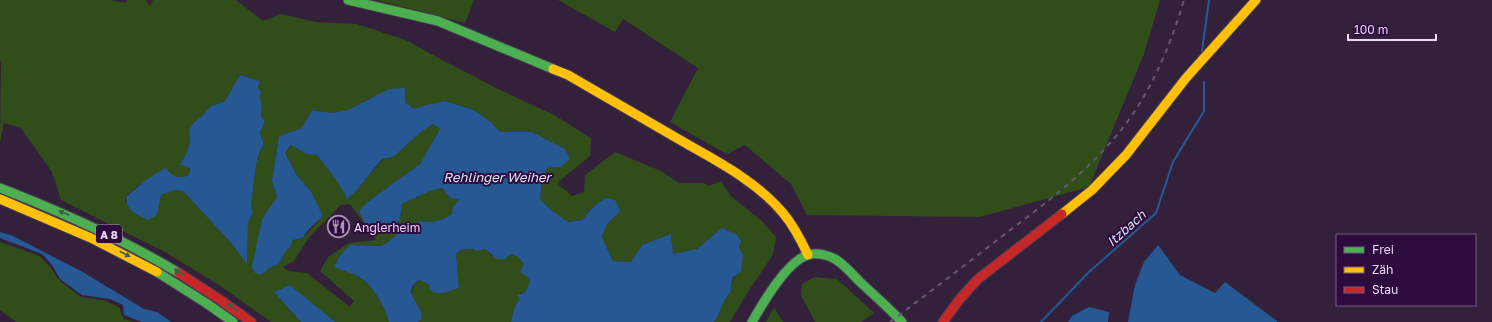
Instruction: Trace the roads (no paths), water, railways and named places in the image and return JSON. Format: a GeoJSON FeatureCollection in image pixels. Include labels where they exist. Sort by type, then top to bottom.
{"type":"FeatureCollection","features":[{"type":"Feature","properties":{"kind":"main road"},"geometry":{"type":"LineString","coordinates":[[348,0],[438,20],[568,75],[730,169],[763,193],[783,213],[797,233],[808,255]]}},
{"type":"Feature","properties":{"kind":"main road"},"geometry":{"type":"LineString","coordinates":[[934,322],[956,303],[978,279],[995,264],[1072,206],[1109,173],[1142,136],[1186,78],[1256,0]]}},
{"type":"Feature","properties":{"kind":"main road","name":"A 8"},"geometry":{"type":"LineString","coordinates":[[0,188],[84,222],[136,247],[212,293],[251,322]]}},
{"type":"Feature","properties":{"kind":"main road","name":"A 8"},"geometry":{"type":"LineString","coordinates":[[0,199],[79,232],[131,257],[206,302],[233,322]]}},
{"type":"Feature","properties":{"kind":"main road"},"geometry":{"type":"LineString","coordinates":[[752,322],[780,279],[800,258],[818,254],[837,260],[902,322]]}},
{"type":"Feature","properties":{"kind":"main road"},"geometry":{"type":"LineString","coordinates":[[943,322],[956,303]]}},
{"type":"Feature","properties":{"kind":"water"},"geometry":{"type":"Polygon","coordinates":[[[240,75],[260,81],[258,87],[261,92],[261,117],[265,121],[260,133],[264,144],[259,153],[256,165],[251,205],[253,212],[248,223],[247,264],[233,245],[183,191],[174,190],[161,195],[157,215],[148,220],[132,211],[127,201],[127,196],[145,181],[165,168],[170,173],[178,177],[189,175],[190,169],[186,166],[180,165],[187,152],[190,142],[189,130],[194,122],[211,106],[225,101],[240,75]]]}},
{"type":"Feature","properties":{"kind":"water","name":"Rehlinger Weiher"},"geometry":{"type":"Polygon","coordinates":[[[405,88],[405,102],[414,109],[445,101],[474,110],[492,123],[500,132],[532,132],[565,149],[570,159],[561,167],[547,168],[542,182],[540,199],[551,210],[568,222],[582,220],[594,206],[606,198],[615,200],[620,211],[607,224],[602,237],[613,261],[631,262],[642,245],[671,234],[673,254],[697,249],[722,228],[737,235],[741,241],[739,248],[743,255],[741,272],[733,277],[731,291],[724,301],[717,318],[714,322],[511,322],[515,306],[520,299],[517,296],[526,291],[530,281],[527,276],[520,272],[524,264],[518,257],[512,254],[506,259],[497,259],[485,249],[476,251],[474,249],[461,250],[456,254],[459,288],[444,293],[437,293],[430,290],[430,286],[425,282],[418,280],[412,287],[411,293],[422,314],[421,320],[418,322],[389,322],[380,300],[365,281],[334,267],[339,257],[350,245],[381,246],[420,221],[430,222],[442,220],[452,214],[453,206],[460,200],[450,198],[442,188],[430,191],[402,204],[400,220],[389,227],[369,227],[364,222],[359,211],[369,201],[420,164],[440,129],[433,124],[421,132],[393,157],[382,159],[357,190],[347,199],[337,182],[317,155],[306,154],[291,145],[285,153],[296,174],[312,193],[323,216],[307,231],[303,238],[293,240],[290,248],[285,252],[279,264],[269,268],[261,275],[255,273],[252,267],[262,219],[277,197],[272,181],[279,136],[302,128],[312,110],[333,113],[348,110],[389,89],[405,88]]]}},
{"type":"Feature","properties":{"kind":"water"},"geometry":{"type":"Polygon","coordinates":[[[0,232],[13,236],[81,271],[144,309],[157,312],[171,322],[142,322],[124,315],[123,305],[110,299],[82,295],[60,279],[52,265],[42,254],[0,238],[0,232]]]}},
{"type":"Feature","properties":{"kind":"water"},"geometry":{"type":"Polygon","coordinates":[[[1158,245],[1180,275],[1215,293],[1225,282],[1277,322],[1128,322],[1135,285],[1144,262],[1158,245]]]}},
{"type":"Feature","properties":{"kind":"water"},"geometry":{"type":"Polygon","coordinates":[[[290,285],[335,322],[301,322],[274,292],[290,285]]]}},
{"type":"Feature","properties":{"kind":"water"},"geometry":{"type":"Polygon","coordinates":[[[1089,307],[1109,312],[1108,322],[1068,322],[1072,316],[1089,307]]]}},
{"type":"Feature","properties":{"kind":"waterway","name":"Itzbach"},"geometry":{"type":"LineString","coordinates":[[1202,51],[1209,0]]}},
{"type":"Feature","properties":{"kind":"waterway","name":"Itzbach"},"geometry":{"type":"LineString","coordinates":[[1041,322],[1089,272],[1156,213],[1173,162],[1204,111],[1204,82]]}},
{"type":"Feature","properties":{"kind":"railway"},"geometry":{"type":"LineString","coordinates":[[890,322],[1060,191],[1114,139],[1143,98],[1156,74],[1176,25],[1184,0]]}},
{"type":"Feature","properties":{"kind":"place","name":"Anglerheim"},"geometry":{"type":"Point","coordinates":[339,227]}}]}
